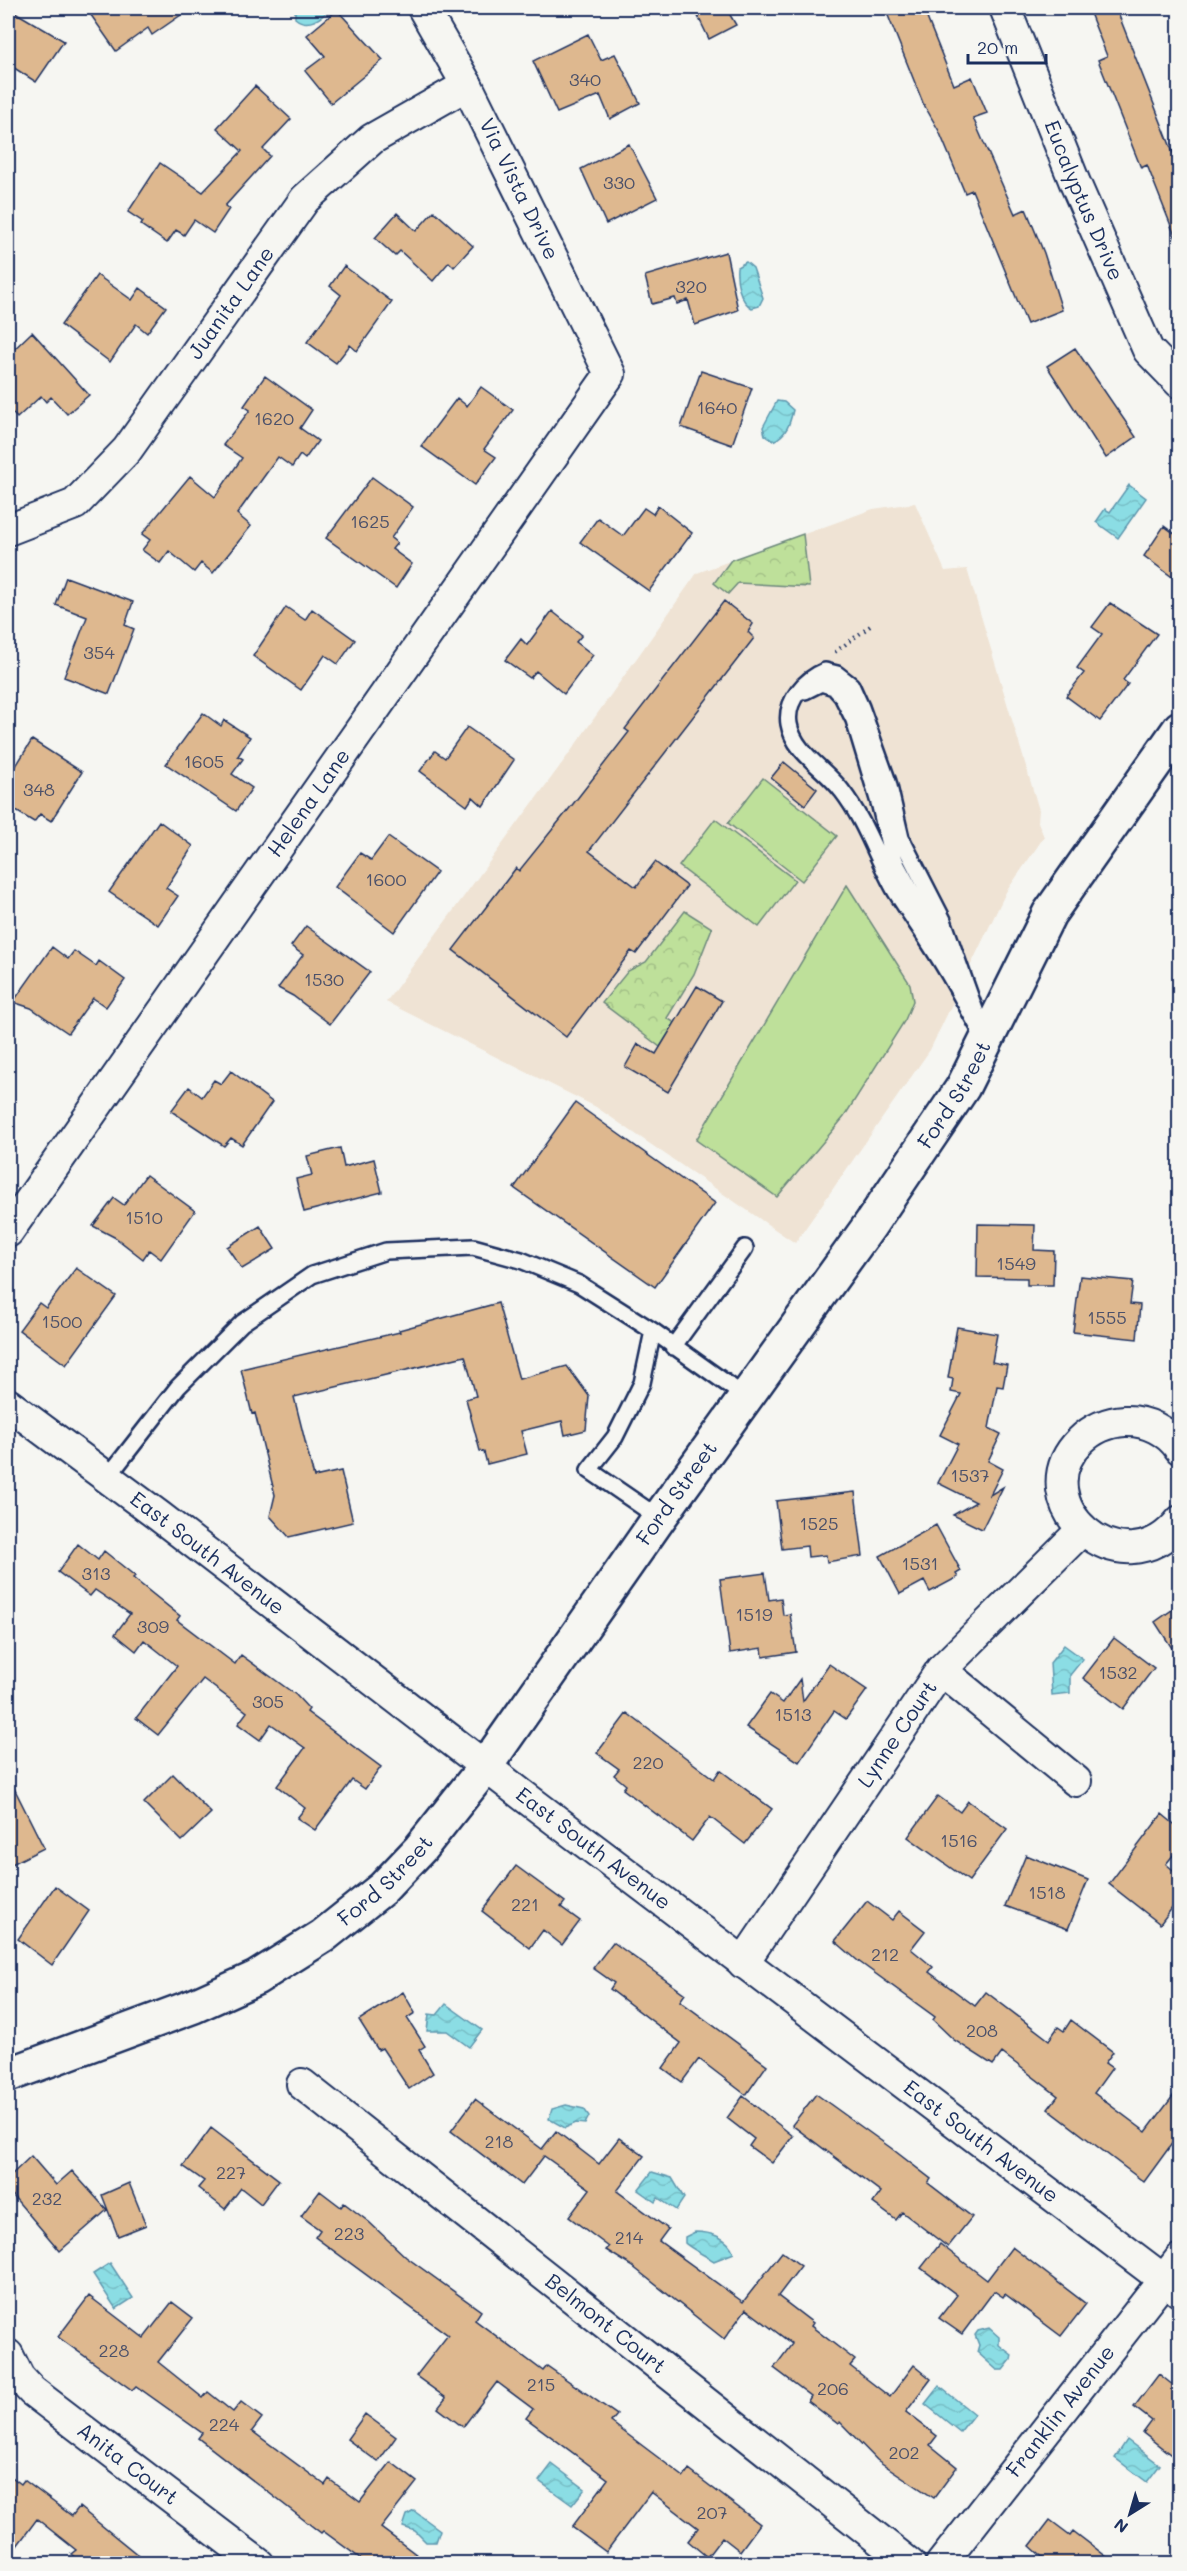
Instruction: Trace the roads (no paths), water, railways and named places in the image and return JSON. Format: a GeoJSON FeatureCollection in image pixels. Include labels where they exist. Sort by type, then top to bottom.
{"type":"FeatureCollection","features":[{"type":"Feature","properties":{"kind":"street","name":"Via Vista Drive"},"geometry":{"type":"LineString","coordinates":[[423,8],[467,85],[610,374]]}},
{"type":"Feature","properties":{"kind":"street","name":"Eucalyptus Drive"},"geometry":{"type":"LineString","coordinates":[[1005,8],[1075,183],[1148,350],[1179,383]]}},
{"type":"Feature","properties":{"kind":"street","name":"Juanita Lane"},"geometry":{"type":"LineString","coordinates":[[8,530],[75,504],[127,450],[304,199],[372,139],[467,85]]}},
{"type":"Feature","properties":{"kind":"street","name":"Helena Lane"},"geometry":{"type":"LineString","coordinates":[[8,1232],[610,374]]}},
{"type":"Feature","properties":{"kind":"street","name":"Ford Street"},"geometry":{"type":"LineString","coordinates":[[8,2075],[194,2006],[256,1978],[323,1936],[383,1888],[405,1865],[485,1767],[659,1518],[870,1225],[963,1087],[1049,914],[1179,729]]}},
{"type":"Feature","properties":{"kind":"street","name":"East South Avenue"},"geometry":{"type":"LineString","coordinates":[[8,1404],[743,1962],[1174,2277]]}},
{"type":"Feature","properties":{"kind":"street"},"geometry":{"type":"LineString","coordinates":[[1179,1449],[1160,1430],[1146,1424],[1131,1421],[1100,1426],[1087,1434],[1072,1452],[1064,1474],[1063,1489],[1066,1505],[1082,1530],[1099,1542],[1118,1548],[1137,1548],[1155,1542],[1171,1531],[1179,1521]]}},
{"type":"Feature","properties":{"kind":"street","name":"Lynne Court"},"geometry":{"type":"LineString","coordinates":[[743,1962],[941,1670],[1082,1530]]}},
{"type":"Feature","properties":{"kind":"street"},"geometry":{"type":"LineString","coordinates":[[941,1670],[1076,1781]]}},
{"type":"Feature","properties":{"kind":"street","name":"Belmont Court"},"geometry":{"type":"LineString","coordinates":[[302,2084],[910,2564]]}},
{"type":"Feature","properties":{"kind":"street","name":"Franklin Avenue"},"geometry":{"type":"LineString","coordinates":[[941,2564],[1174,2277]]}},
{"type":"Feature","properties":{"kind":"street","name":"Anita Court"},"geometry":{"type":"LineString","coordinates":[[8,2355],[19,2377],[32,2391],[259,2564]]}},
{"type":"Feature","properties":{"kind":"lane"},"geometry":{"type":"LineString","coordinates":[[825,671],[837,674],[851,685],[888,782],[901,838],[943,920],[986,1041],[949,974],[896,891],[859,816],[841,789],[799,747],[788,722],[799,689],[811,677],[825,671]]}},
{"type":"Feature","properties":{"kind":"lane"},"geometry":{"type":"LineString","coordinates":[[107,1478],[178,1387],[242,1323],[312,1275],[386,1251],[473,1247],[521,1260],[579,1284],[653,1331],[747,1398]]}},
{"type":"Feature","properties":{"kind":"lane"},"geometry":{"type":"LineString","coordinates":[[674,1347],[745,1248]]}},
{"type":"Feature","properties":{"kind":"lane"},"geometry":{"type":"LineString","coordinates":[[653,1331],[642,1383],[615,1437],[589,1470],[659,1518]]}},
{"type":"Feature","properties":{"kind":"water"},"geometry":{"type":"Polygon","coordinates":[[[299,8],[330,8],[314,21],[305,22],[295,18],[295,12],[299,8]]]}},
{"type":"Feature","properties":{"kind":"water"},"geometry":{"type":"Polygon","coordinates":[[[746,262],[753,268],[763,298],[759,306],[752,308],[741,295],[737,278],[737,267],[746,262]]]}},
{"type":"Feature","properties":{"kind":"water"},"geometry":{"type":"Polygon","coordinates":[[[777,401],[784,402],[793,410],[785,432],[773,441],[765,435],[763,427],[777,401]]]}},
{"type":"Feature","properties":{"kind":"water"},"geometry":{"type":"Polygon","coordinates":[[[1129,485],[1146,498],[1118,538],[1096,522],[1105,509],[1110,512],[1129,485]]]}},
{"type":"Feature","properties":{"kind":"water"},"geometry":{"type":"Polygon","coordinates":[[[1064,1645],[1083,1659],[1070,1675],[1070,1693],[1052,1695],[1050,1663],[1064,1645]]]}},
{"type":"Feature","properties":{"kind":"water"},"geometry":{"type":"Polygon","coordinates":[[[446,2004],[482,2030],[469,2047],[447,2031],[427,2031],[429,2014],[437,2015],[446,2004]]]}},
{"type":"Feature","properties":{"kind":"water"},"geometry":{"type":"Polygon","coordinates":[[[566,2105],[584,2109],[589,2116],[585,2124],[576,2123],[565,2128],[549,2119],[552,2109],[566,2105]]]}},
{"type":"Feature","properties":{"kind":"water"},"geometry":{"type":"Polygon","coordinates":[[[652,2172],[672,2178],[684,2198],[676,2210],[658,2198],[655,2202],[638,2190],[652,2172]]]}},
{"type":"Feature","properties":{"kind":"water"},"geometry":{"type":"Polygon","coordinates":[[[695,2232],[718,2236],[734,2253],[714,2261],[685,2243],[685,2237],[695,2232]]]}},
{"type":"Feature","properties":{"kind":"water"},"geometry":{"type":"Polygon","coordinates":[[[110,2263],[133,2298],[116,2309],[93,2274],[110,2263]]]}},
{"type":"Feature","properties":{"kind":"water"},"geometry":{"type":"Polygon","coordinates":[[[989,2328],[999,2337],[999,2345],[1012,2355],[1003,2370],[997,2370],[977,2352],[979,2345],[975,2335],[978,2331],[989,2328]]]}},
{"type":"Feature","properties":{"kind":"water"},"geometry":{"type":"Polygon","coordinates":[[[939,2386],[974,2414],[960,2432],[925,2404],[939,2386]]]}},
{"type":"Feature","properties":{"kind":"water"},"geometry":{"type":"Polygon","coordinates":[[[1127,2440],[1160,2465],[1147,2482],[1115,2458],[1127,2440]]]}},
{"type":"Feature","properties":{"kind":"water"},"geometry":{"type":"Polygon","coordinates":[[[552,2464],[585,2489],[572,2505],[539,2481],[552,2464]]]}},
{"type":"Feature","properties":{"kind":"water"},"geometry":{"type":"Polygon","coordinates":[[[414,2511],[440,2530],[436,2542],[426,2542],[415,2531],[403,2527],[407,2515],[414,2511]]]}}]}
